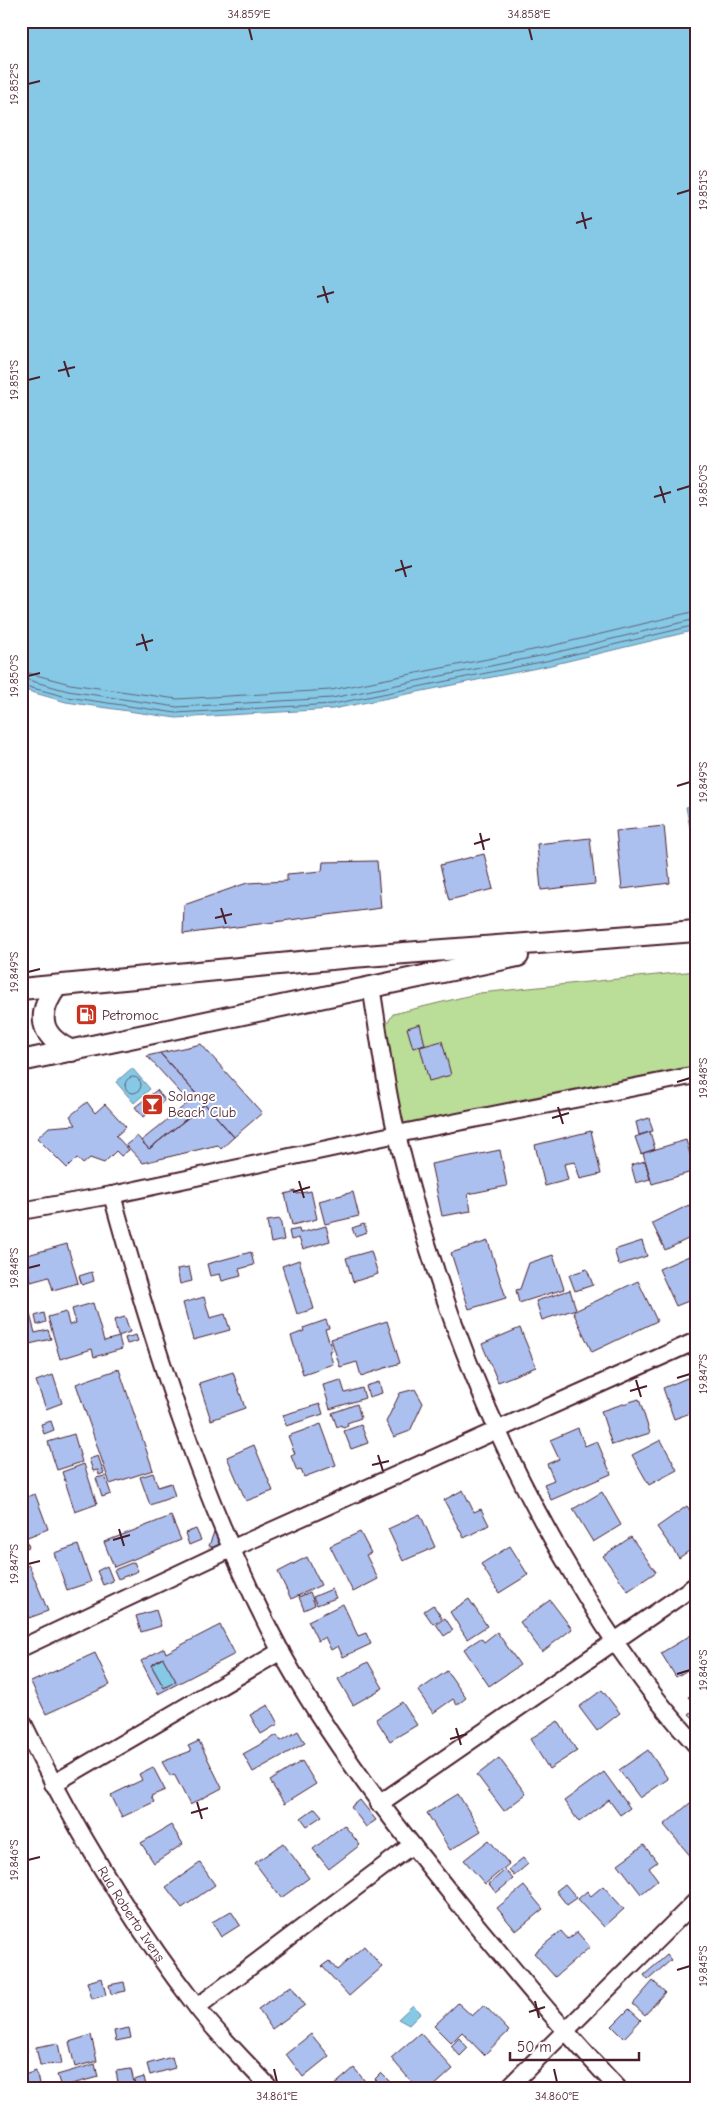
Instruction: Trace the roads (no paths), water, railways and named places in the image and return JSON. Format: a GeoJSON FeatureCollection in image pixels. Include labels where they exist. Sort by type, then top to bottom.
{"type":"FeatureCollection","features":[{"type":"Feature","properties":{"kind":"street"},"geometry":{"type":"LineString","coordinates":[[21,989],[352,957],[696,931]]}},
{"type":"Feature","properties":{"kind":"street"},"geometry":{"type":"LineString","coordinates":[[21,1061],[598,939]]}},
{"type":"Feature","properties":{"kind":"street"},"geometry":{"type":"LineString","coordinates":[[57,986],[46,1001],[43,1020],[46,1030],[53,1039],[72,1051]]}},
{"type":"Feature","properties":{"kind":"street"},"geometry":{"type":"LineString","coordinates":[[371,986],[397,1134],[432,1260],[464,1352],[496,1431],[539,1519],[613,1642],[676,1724],[696,1745]]}},
{"type":"Feature","properties":{"kind":"street"},"geometry":{"type":"LineString","coordinates":[[21,1211],[112,1195],[397,1134],[696,1075]]}},
{"type":"Feature","properties":{"kind":"street"},"geometry":{"type":"LineString","coordinates":[[112,1195],[154,1341],[188,1442],[231,1549],[281,1651],[326,1727],[379,1804],[564,2031],[618,2088]]}},
{"type":"Feature","properties":{"kind":"street"},"geometry":{"type":"LineString","coordinates":[[21,1648],[231,1549],[696,1341]]}},
{"type":"Feature","properties":{"kind":"street"},"geometry":{"type":"LineString","coordinates":[[379,1804],[696,1585]]}},
{"type":"Feature","properties":{"kind":"street"},"geometry":{"type":"LineString","coordinates":[[53,1784],[281,1651]]}},
{"type":"Feature","properties":{"kind":"street","name":"Rua Roberto Ivens"},"geometry":{"type":"LineString","coordinates":[[21,1719],[53,1784],[126,1907],[197,2007],[270,2088]]}},
{"type":"Feature","properties":{"kind":"street"},"geometry":{"type":"LineString","coordinates":[[197,2007],[412,1846]]}},
{"type":"Feature","properties":{"kind":"street"},"geometry":{"type":"LineString","coordinates":[[508,2088],[696,1901]]}},
{"type":"Feature","properties":{"kind":"water"},"geometry":{"type":"Polygon","coordinates":[[[21,21],[696,21],[696,630],[547,666],[333,709],[176,718],[66,702],[21,689],[21,21]]]}},
{"type":"Feature","properties":{"kind":"water"},"geometry":{"type":"Polygon","coordinates":[[[696,805],[696,827],[690,828],[686,807],[696,805]]]}},
{"type":"Feature","properties":{"kind":"water"},"geometry":{"type":"Polygon","coordinates":[[[132,1068],[150,1089],[134,1103],[116,1082],[132,1068]]]}},
{"type":"Feature","properties":{"kind":"water"},"geometry":{"type":"Polygon","coordinates":[[[163,1658],[176,1681],[164,1688],[151,1665],[163,1658]]]}},
{"type":"Feature","properties":{"kind":"water"},"geometry":{"type":"Polygon","coordinates":[[[413,2005],[421,2013],[409,2025],[398,2019],[413,2005]]]}},
{"type":"Feature","properties":{"kind":"place","name":"Petromoc"},"geometry":{"type":"Point","coordinates":[86,1015]}},
{"type":"Feature","properties":{"kind":"place","name":"Solange Beach Club"},"geometry":{"type":"Point","coordinates":[152,1104]}}]}
